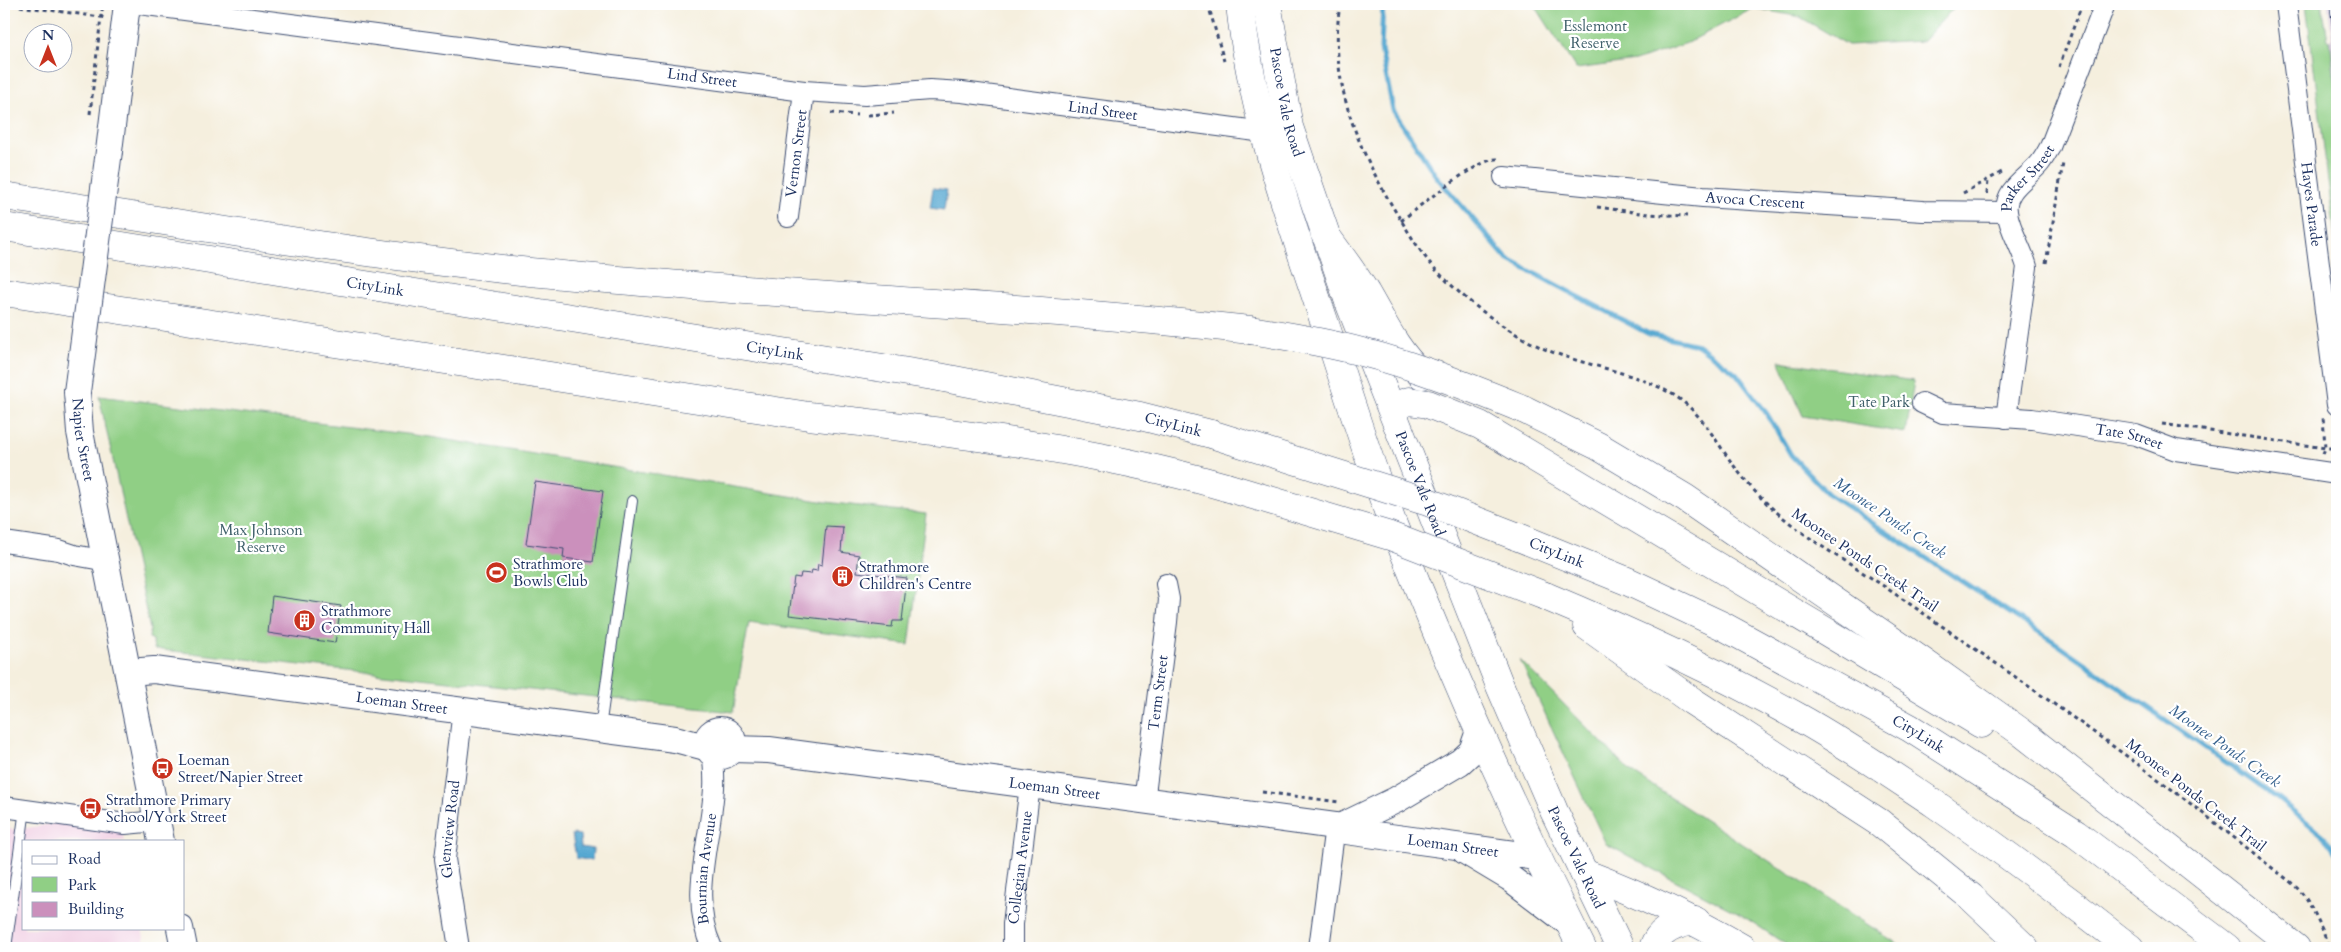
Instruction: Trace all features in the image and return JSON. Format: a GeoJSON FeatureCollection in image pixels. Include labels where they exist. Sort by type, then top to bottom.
{"type":"FeatureCollection","features":[{"type":"Feature","properties":{"kind":"main road","name":"Pascoe Vale Road"},"geometry":{"type":"LineString","coordinates":[[1240,4],[1249,64],[1264,132],[1304,260],[1394,526],[1479,731],[1536,856],[1582,948]]}},
{"type":"Feature","properties":{"kind":"main road","name":"Pascoe Vale Road"},"geometry":{"type":"LineString","coordinates":[[1268,4],[1289,127],[1324,233],[1500,686],[1554,812],[1620,948]]}},
{"type":"Feature","properties":{"kind":"main road"},"geometry":{"type":"LineString","coordinates":[[4,196],[405,256],[521,271],[1134,319],[1250,330],[1309,339],[1363,352],[1462,384],[1523,409],[1607,451],[1685,498],[1990,710],[2295,947]]}},
{"type":"Feature","properties":{"kind":"main road","name":"CityLink"},"geometry":{"type":"LineString","coordinates":[[4,226],[939,377],[1140,416],[1211,434],[1428,502],[1627,581],[1723,626],[1910,728],[2076,834],[2227,948]]}},
{"type":"Feature","properties":{"kind":"main road"},"geometry":{"type":"LineString","coordinates":[[1324,233],[1366,293],[1386,331],[1408,361],[1480,425]]}},
{"type":"Feature","properties":{"kind":"main road"},"geometry":{"type":"LineString","coordinates":[[4,292],[809,416],[930,430],[1037,446],[1180,474],[1390,536],[1545,596],[1640,637],[1799,717],[1886,771],[1979,835],[2130,948]]}},
{"type":"Feature","properties":{"kind":"main road"},"geometry":{"type":"LineString","coordinates":[[1363,438],[1391,407],[1409,401],[1428,404],[1480,425],[1984,725],[2132,819]]}},
{"type":"Feature","properties":{"kind":"main road"},"geometry":{"type":"LineString","coordinates":[[1545,596],[1692,701],[1880,823],[1971,897],[2025,948]]}},
{"type":"Feature","properties":{"kind":"main road"},"geometry":{"type":"LineString","coordinates":[[1536,856],[1654,900],[1696,921],[1742,948]]}},
{"type":"Feature","properties":{"kind":"main road"},"geometry":{"type":"LineString","coordinates":[[1653,948],[1655,941],[1669,928],[1679,923],[1696,921]]}},
{"type":"Feature","properties":{"kind":"street","name":"Napier Street"},"geometry":{"type":"LineString","coordinates":[[127,4],[78,392],[80,432],[159,831]]}},
{"type":"Feature","properties":{"kind":"street","name":"Lind Street"},"geometry":{"type":"LineString","coordinates":[[139,4],[804,91],[865,96],[930,90],[962,92],[1264,132]]}},
{"type":"Feature","properties":{"kind":"street","name":"Parker Street"},"geometry":{"type":"LineString","coordinates":[[2006,418],[2027,267],[2023,250],[2007,212],[2007,202],[2014,188],[2040,163],[2050,147],[2105,4]]}},
{"type":"Feature","properties":{"kind":"street","name":"Hayes Parade"},"geometry":{"type":"LineString","coordinates":[[2286,4],[2337,405]]}},
{"type":"Feature","properties":{"kind":"street","name":"Vernon Street"},"geometry":{"type":"LineString","coordinates":[[788,217],[804,91]]}},
{"type":"Feature","properties":{"kind":"street","name":"Avoca Crescent"},"geometry":{"type":"LineString","coordinates":[[1503,168],[1703,197],[1923,211],[2007,212]]}},
{"type":"Feature","properties":{"kind":"street","name":"Tate Street"},"geometry":{"type":"LineString","coordinates":[[1922,403],[1943,413],[2032,419],[2136,435],[2176,450],[2337,474]]}},
{"type":"Feature","properties":{"kind":"street"},"geometry":{"type":"LineString","coordinates":[[4,542],[59,550],[105,551]]}},
{"type":"Feature","properties":{"kind":"street","name":"Term Street"},"geometry":{"type":"LineString","coordinates":[[1144,802],[1167,622],[1169,599],[1166,584]]}},
{"type":"Feature","properties":{"kind":"street","name":"Loeman Street"},"geometry":{"type":"LineString","coordinates":[[129,672],[154,670],[600,728],[720,747],[769,750],[1144,802],[1339,819],[1346,831],[1536,856]]}},
{"type":"Feature","properties":{"kind":"street","name":"Glenview Road"},"geometry":{"type":"LineString","coordinates":[[459,948],[445,859],[464,710]]}},
{"type":"Feature","properties":{"kind":"street"},"geometry":{"type":"LineString","coordinates":[[1319,948],[1339,819],[1396,800],[1460,762],[1472,751],[1479,731]]}},
{"type":"Feature","properties":{"kind":"street","name":"Bournian Avenue"},"geometry":{"type":"LineString","coordinates":[[712,948],[701,911],[701,894],[720,747]]}},
{"type":"Feature","properties":{"kind":"street","name":"Collegian Avenue"},"geometry":{"type":"LineString","coordinates":[[1013,948],[1013,924],[1030,786]]}},
{"type":"Feature","properties":{"kind":"street"},"geometry":{"type":"LineString","coordinates":[[4,807],[126,824],[159,831]]}},
{"type":"Feature","properties":{"kind":"street"},"geometry":{"type":"LineString","coordinates":[[1457,846],[1510,878],[1569,923]]}},
{"type":"Feature","properties":{"kind":"street"},"geometry":{"type":"LineString","coordinates":[[180,930],[184,948]]}},
{"type":"Feature","properties":{"kind":"lane"},"geometry":{"type":"LineString","coordinates":[[600,728],[632,501]]}},
{"type":"Feature","properties":{"kind":"lane"},"geometry":{"type":"LineString","coordinates":[[6,948],[25,809]]}},
{"type":"Feature","properties":{"kind":"path"},"geometry":{"type":"LineString","coordinates":[[4,4],[101,17],[103,4]]}},
{"type":"Feature","properties":{"kind":"path"},"geometry":{"type":"LineString","coordinates":[[1208,4],[1225,64]]}},
{"type":"Feature","properties":{"kind":"path","name":"Moonee Ponds Creek Trail"},"geometry":{"type":"LineString","coordinates":[[1340,4],[1337,40],[1348,110],[1371,171],[1401,221],[1436,270],[1462,294],[1502,324],[1557,355],[1649,383],[1672,394],[1691,408],[1707,426],[1741,475],[1787,521],[2092,730],[2240,842],[2299,890],[2320,922],[2330,948]]}},
{"type":"Feature","properties":{"kind":"path"},"geometry":{"type":"LineString","coordinates":[[2057,73],[2082,4]]}},
{"type":"Feature","properties":{"kind":"path"},"geometry":{"type":"LineString","coordinates":[[2045,268],[2060,173],[2067,154]]}},
{"type":"Feature","properties":{"kind":"path"},"geometry":{"type":"LineString","coordinates":[[1401,221],[1477,165],[1492,158],[1503,168]]}},
{"type":"Feature","properties":{"kind":"path"},"geometry":{"type":"LineString","coordinates":[[1961,194],[2007,168]]}},
{"type":"Feature","properties":{"kind":"path"},"geometry":{"type":"LineString","coordinates":[[2161,424],[2325,448],[2337,448]]}},
{"type":"Feature","properties":{"kind":"path"},"geometry":{"type":"LineString","coordinates":[[1256,792],[1339,819]]}},
{"type":"Feature","properties":{"kind":"shaded area"},"geometry":{"type":"Polygon","coordinates":[[[2328,4],[2337,4],[2337,99],[2330,40],[2332,39],[2328,4]]]}},
{"type":"Feature","properties":{"kind":"shaded area"},"geometry":{"type":"Polygon","coordinates":[[[118,813],[124,840],[22,840],[22,930],[142,930],[146,948],[4,948],[4,828],[15,830],[118,813]]]}},
{"type":"Feature","properties":{"kind":"green space","name":"Esslemont Reserve"},"geometry":{"type":"Polygon","coordinates":[[[1534,4],[1957,4],[1923,41],[1848,45],[1800,17],[1754,8],[1687,43],[1635,61],[1576,69],[1534,4]]]}},
{"type":"Feature","properties":{"kind":"green space"},"geometry":{"type":"Polygon","coordinates":[[[2306,4],[2322,4],[2328,40],[2330,40],[2337,99],[2337,253],[2306,4]]]}},
{"type":"Feature","properties":{"kind":"green space","name":"Tate Park"},"geometry":{"type":"Polygon","coordinates":[[[1779,361],[1914,381],[1906,433],[1803,416],[1779,361]]]}},
{"type":"Feature","properties":{"kind":"green space","name":"Max Johnson Reserve"},"geometry":{"type":"Polygon","coordinates":[[[99,396],[430,437],[826,502],[926,514],[909,645],[749,622],[733,712],[154,649],[152,639],[149,638],[150,629],[99,396]]]}},
{"type":"Feature","properties":{"kind":"green space"},"geometry":{"type":"Polygon","coordinates":[[[1520,660],[1631,772],[1904,948],[1791,948],[1743,916],[1606,844],[1520,660]]]}},
{"type":"Feature","properties":{"kind":"water"},"geometry":{"type":"Polygon","coordinates":[[[933,188],[947,190],[944,210],[930,208],[933,188]]]}},
{"type":"Feature","properties":{"kind":"water"},"geometry":{"type":"Polygon","coordinates":[[[572,834],[580,835],[581,847],[593,849],[592,861],[576,858],[572,834]]]}},
{"type":"Feature","properties":{"kind":"building","name":"Strathmore Bowls Club"},"geometry":{"type":"Polygon","coordinates":[[[535,482],[603,491],[593,562],[563,558],[564,549],[526,544],[535,482]]]}},
{"type":"Feature","properties":{"kind":"building","name":"Strathmore Children's Centre"},"geometry":{"type":"Polygon","coordinates":[[[826,526],[843,527],[841,552],[859,555],[857,572],[907,578],[902,621],[893,621],[892,627],[789,615],[794,577],[800,578],[801,573],[811,574],[812,570],[817,571],[818,564],[822,565],[826,526]]]}},
{"type":"Feature","properties":{"kind":"building","name":"Strathmore Community Hall"},"geometry":{"type":"Polygon","coordinates":[[[272,596],[341,606],[335,643],[268,633],[272,596]]]}},
{"type":"Feature","properties":{"kind":"waterway","name":"Moonee Ponds Creek"},"geometry":{"type":"LineString","coordinates":[[1383,4],[1381,49],[1393,110],[1436,176],[1507,259],[1649,334],[1698,345],[1736,373],[1767,414],[1791,455],[1828,494],[2053,641],[2277,798],[2325,837],[2337,854]]}},
{"type":"Feature","properties":{"kind":"railway"},"geometry":{"type":"LineString","coordinates":[[2332,4],[2337,43]]}},
{"type":"Feature","properties":{"kind":"place","name":"Strathmore Bowls Club"},"geometry":{"type":"Point","coordinates":[497,573]}},
{"type":"Feature","properties":{"kind":"place","name":"Strathmore Children's Centre"},"geometry":{"type":"Point","coordinates":[843,576]}},
{"type":"Feature","properties":{"kind":"place","name":"Strathmore Community Hall"},"geometry":{"type":"Point","coordinates":[305,620]}},
{"type":"Feature","properties":{"kind":"place","name":"Loeman Street/Napier Street"},"geometry":{"type":"Point","coordinates":[162,769]}},
{"type":"Feature","properties":{"kind":"place","name":"Strathmore Primary School/York Street"},"geometry":{"type":"Point","coordinates":[90,809]}}]}
